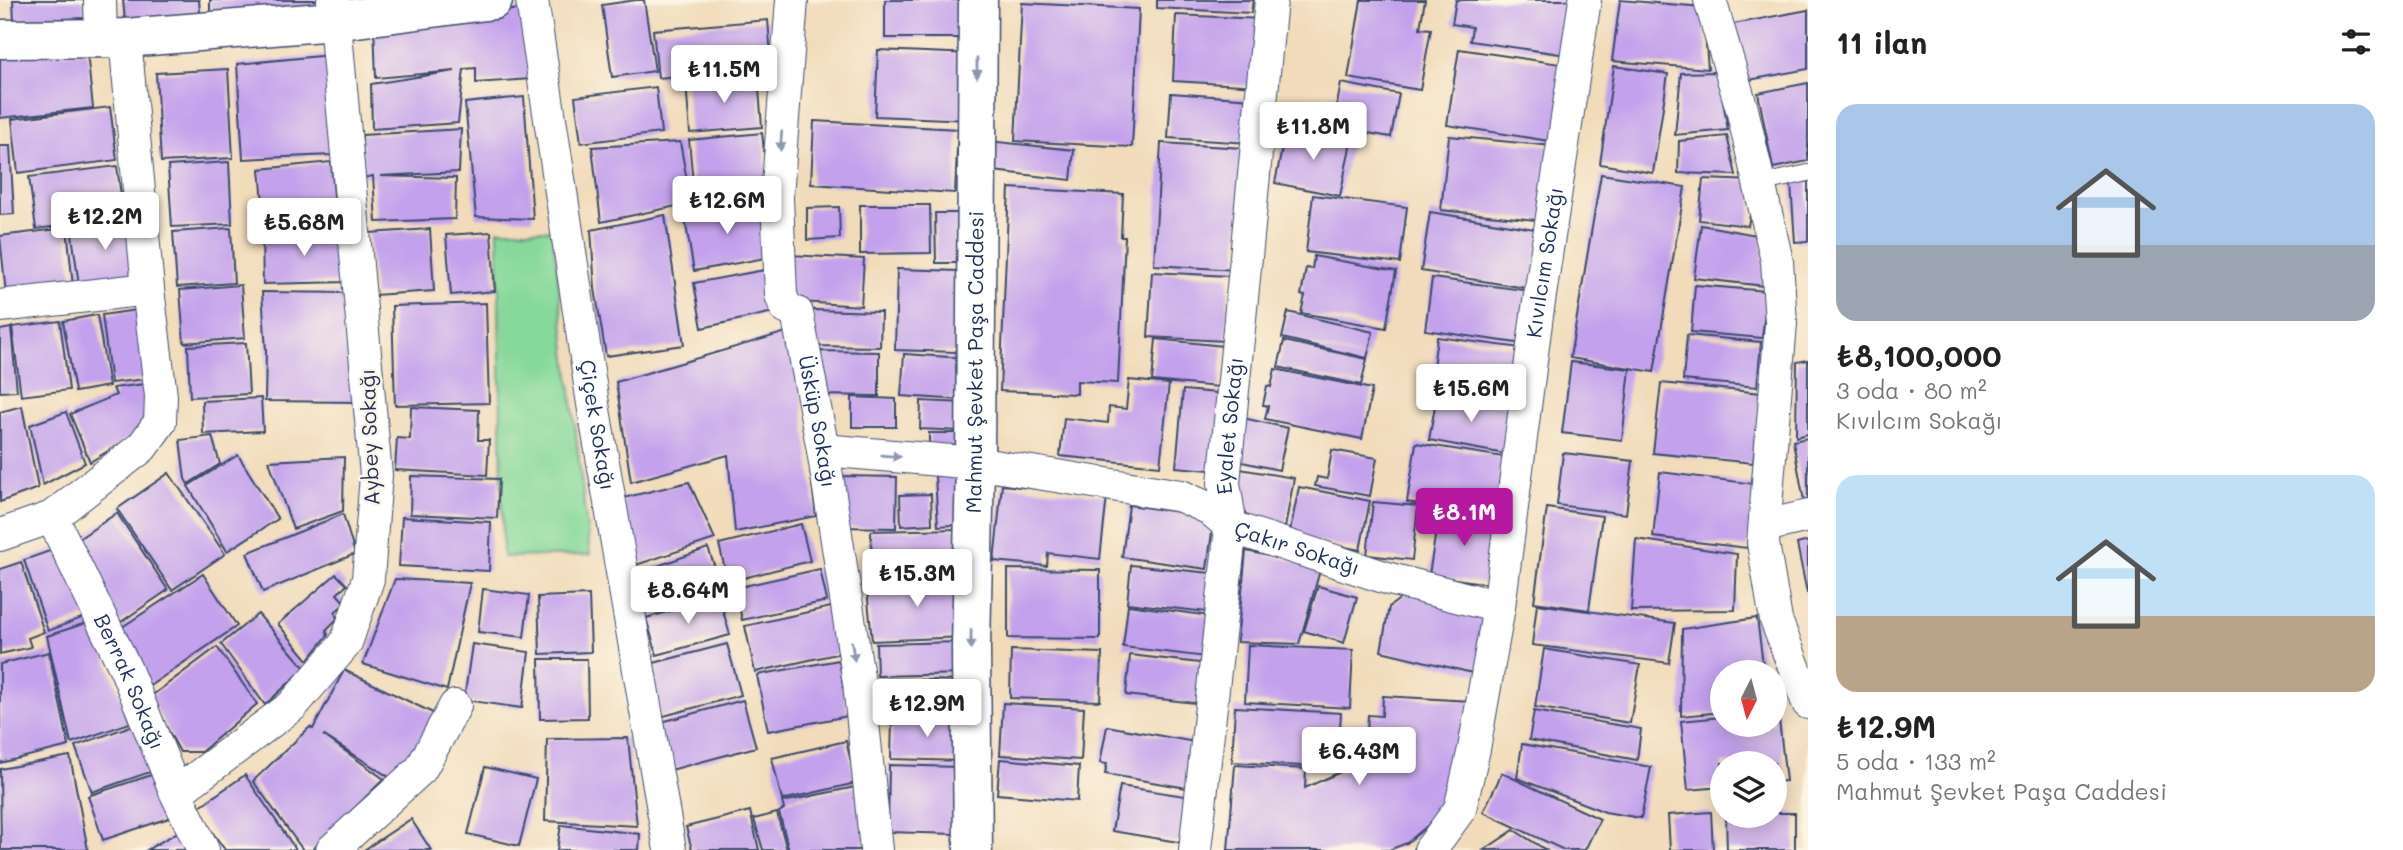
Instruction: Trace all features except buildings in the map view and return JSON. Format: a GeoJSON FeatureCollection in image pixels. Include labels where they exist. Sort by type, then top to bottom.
{"type":"FeatureCollection","features":[{"type":"Feature","properties":{"kind":"street"},"geometry":{"type":"LineString","coordinates":[[0,535],[52,516],[142,446],[160,422],[161,396],[148,289],[113,38],[100,0]]}},
{"type":"Feature","properties":{"kind":"street"},"geometry":{"type":"LineString","coordinates":[[0,39],[113,38],[334,10],[492,0]]}},
{"type":"Feature","properties":{"kind":"street","name":"Çiçek Sokağı"},"geometry":{"type":"LineString","coordinates":[[532,0],[593,404],[670,850]]}},
{"type":"Feature","properties":{"kind":"street","name":"Üsküp Sokağı"},"geometry":{"type":"LineString","coordinates":[[792,0],[777,197],[781,295],[786,308],[797,313],[823,450],[859,683],[876,850]]}},
{"type":"Feature","properties":{"kind":"street","name":"Mahmut Şevket Paşa Caddesi"},"geometry":{"type":"LineString","coordinates":[[973,850],[971,648],[978,0]]}},
{"type":"Feature","properties":{"kind":"street","name":"Eyalet Sokağı"},"geometry":{"type":"LineString","coordinates":[[1195,850],[1231,527],[1224,483],[1271,0]]}},
{"type":"Feature","properties":{"kind":"street","name":"Kıvılcım Sokağı"},"geometry":{"type":"LineString","coordinates":[[1430,850],[1460,808],[1474,749],[1499,607],[1537,315],[1586,0]]}},
{"type":"Feature","properties":{"kind":"street"},"geometry":{"type":"LineString","coordinates":[[1710,0],[1742,109],[1777,261],[1780,323],[1763,543],[1776,620],[1806,690]]}},
{"type":"Feature","properties":{"kind":"street","name":"Aybey Sokağı"},"geometry":{"type":"LineString","coordinates":[[176,793],[292,706],[346,643],[368,579],[376,475],[334,10]]}},
{"type":"Feature","properties":{"kind":"street"},"geometry":{"type":"LineString","coordinates":[[0,306],[148,289]]}},
{"type":"Feature","properties":{"kind":"street","name":"Çakır Sokağı"},"geometry":{"type":"LineString","coordinates":[[823,450],[975,463],[1181,496],[1210,509],[1231,527],[1390,579],[1499,607]]}},
{"type":"Feature","properties":{"kind":"street","name":"Berrak Sokağı"},"geometry":{"type":"LineString","coordinates":[[52,516],[126,670],[176,793],[203,850]]}},
{"type":"Feature","properties":{"kind":"street"},"geometry":{"type":"LineString","coordinates":[[1765,526],[1808,516]]}},
{"type":"Feature","properties":{"kind":"street"},"geometry":{"type":"LineString","coordinates":[[332,850],[421,769],[455,706]]}},
{"type":"Feature","properties":{"kind":"lane"},"geometry":{"type":"LineString","coordinates":[[1759,184],[1808,173]]}},
{"type":"Feature","properties":{"kind":"green space"},"geometry":{"type":"Polygon","coordinates":[[[498,230],[552,230],[590,555],[503,557],[498,230]]]}}]}
